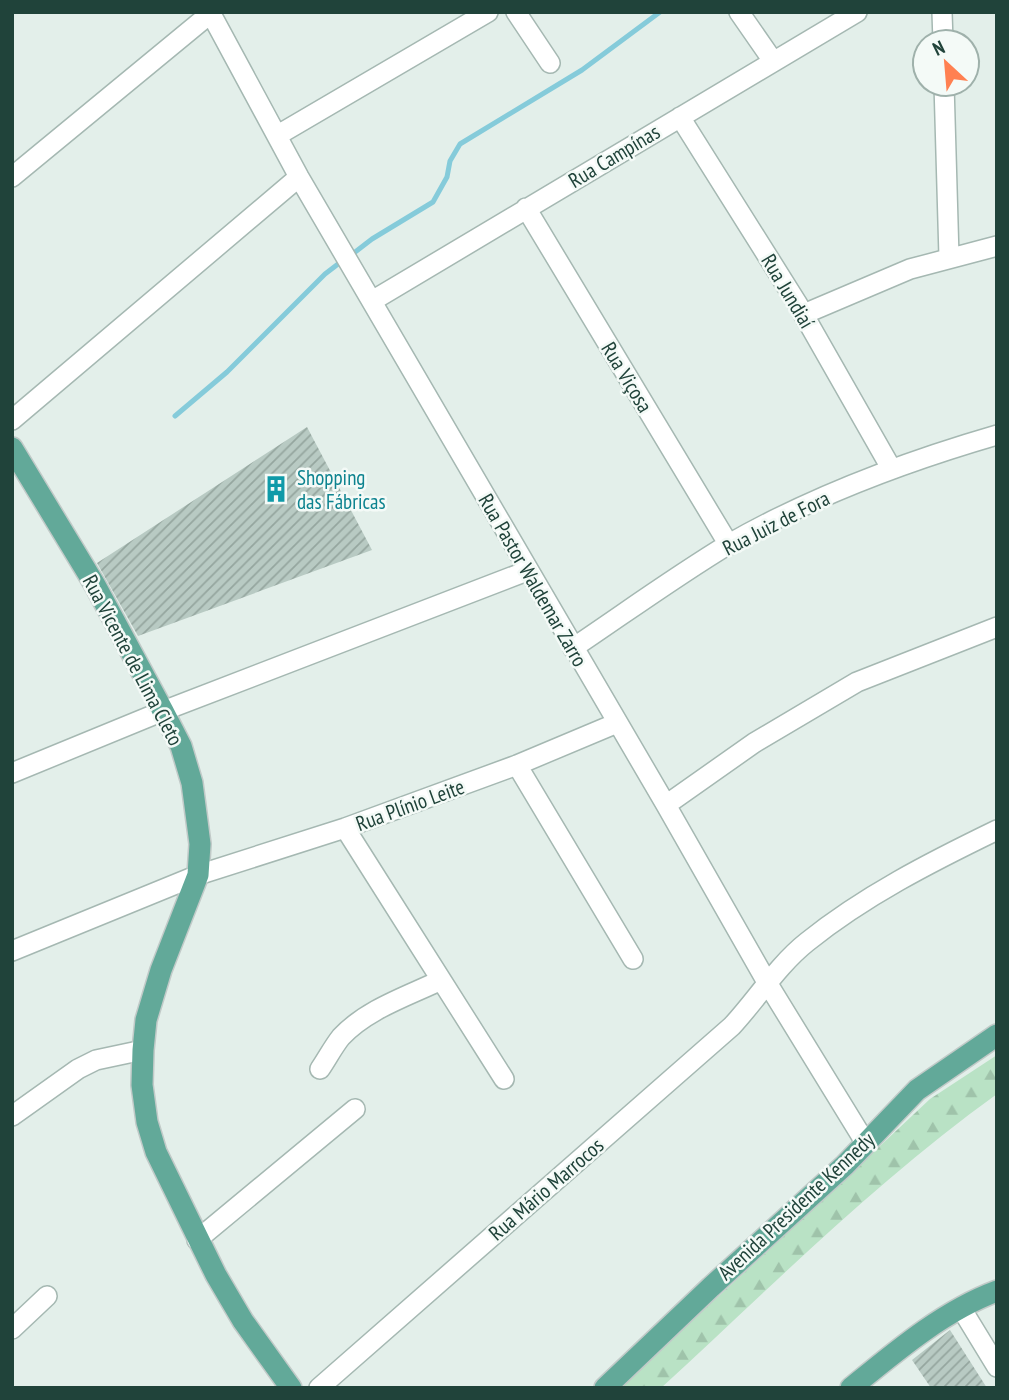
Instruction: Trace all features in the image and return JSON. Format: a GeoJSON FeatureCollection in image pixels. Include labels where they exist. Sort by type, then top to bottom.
{"type":"FeatureCollection","features":[{"type":"Feature","properties":{"kind":"main road","name":"Rua Vicente de Lima Cleto"},"geometry":{"type":"LineString","coordinates":[[12,448],[94,585],[163,711],[181,746],[192,783],[200,844],[198,874],[161,970],[146,1020],[142,1050],[142,1085],[147,1122],[156,1152],[197,1240],[243,1321],[291,1388]]}},
{"type":"Feature","properties":{"kind":"main road","name":"Avenida Presidente Kennedy"},"geometry":{"type":"LineString","coordinates":[[604,1388],[845,1164],[917,1090],[997,1035]]}},
{"type":"Feature","properties":{"kind":"main road"},"geometry":{"type":"LineString","coordinates":[[851,1388],[926,1330],[961,1308],[997,1292]]}},
{"type":"Feature","properties":{"kind":"street"},"geometry":{"type":"LineString","coordinates":[[278,135],[488,12]]}},
{"type":"Feature","properties":{"kind":"street"},"geometry":{"type":"LineString","coordinates":[[516,12],[550,63]]}},
{"type":"Feature","properties":{"kind":"street"},"geometry":{"type":"LineString","coordinates":[[739,12],[773,61]]}},
{"type":"Feature","properties":{"kind":"street","name":"Rua Campínas"},"geometry":{"type":"LineString","coordinates":[[372,302],[857,12]]}},
{"type":"Feature","properties":{"kind":"street"},"geometry":{"type":"LineString","coordinates":[[12,177],[210,13]]}},
{"type":"Feature","properties":{"kind":"street","name":"Rua Pastor Waldemar Zarro"},"geometry":{"type":"LineString","coordinates":[[210,13],[299,177],[527,571],[666,805],[768,985],[865,1142]]}},
{"type":"Feature","properties":{"kind":"street"},"geometry":{"type":"LineString","coordinates":[[944,98],[949,257]]}},
{"type":"Feature","properties":{"kind":"street","name":"Rua Jundiaí"},"geometry":{"type":"LineString","coordinates":[[680,117],[803,314],[891,468]]}},
{"type":"Feature","properties":{"kind":"street"},"geometry":{"type":"LineString","coordinates":[[12,420],[299,177]]}},
{"type":"Feature","properties":{"kind":"street","name":"Rua Viçosa"},"geometry":{"type":"LineString","coordinates":[[526,208],[729,545]]}},
{"type":"Feature","properties":{"kind":"street"},"geometry":{"type":"LineString","coordinates":[[803,314],[910,269],[997,246]]}},
{"type":"Feature","properties":{"kind":"street","name":"Rua Juiz de Fora"},"geometry":{"type":"LineString","coordinates":[[573,648],[729,545],[778,518],[891,468],[997,435]]}},
{"type":"Feature","properties":{"kind":"street"},"geometry":{"type":"LineString","coordinates":[[12,773],[163,711],[527,571]]}},
{"type":"Feature","properties":{"kind":"street"},"geometry":{"type":"LineString","coordinates":[[666,805],[754,743],[857,682],[997,627]]}},
{"type":"Feature","properties":{"kind":"street","name":"Rua Plínio Leite"},"geometry":{"type":"LineString","coordinates":[[12,951],[198,874],[345,828],[517,765],[617,723]]}},
{"type":"Feature","properties":{"kind":"street"},"geometry":{"type":"LineString","coordinates":[[517,765],[633,959]]}},
{"type":"Feature","properties":{"kind":"street"},"geometry":{"type":"LineString","coordinates":[[345,828],[504,1079]]}},
{"type":"Feature","properties":{"kind":"street","name":"Rua Mário Marrocos"},"geometry":{"type":"LineString","coordinates":[[318,1388],[732,1026],[787,960],[807,942],[842,917],[941,857],[997,830]]}},
{"type":"Feature","properties":{"kind":"street"},"geometry":{"type":"LineString","coordinates":[[320,1069],[340,1038],[372,1013],[441,981]]}},
{"type":"Feature","properties":{"kind":"street"},"geometry":{"type":"LineString","coordinates":[[12,1116],[65,1077],[96,1060],[142,1050]]}},
{"type":"Feature","properties":{"kind":"street"},"geometry":{"type":"LineString","coordinates":[[197,1240],[355,1109]]}},
{"type":"Feature","properties":{"kind":"street"},"geometry":{"type":"LineString","coordinates":[[12,1329],[47,1296]]}},
{"type":"Feature","properties":{"kind":"street"},"geometry":{"type":"LineString","coordinates":[[961,1308],[997,1367]]}},
{"type":"Feature","properties":{"kind":"green space"},"geometry":{"type":"Polygon","coordinates":[[[997,1055],[997,1094],[909,1162],[661,1388],[618,1388],[930,1099],[997,1055]]]}},
{"type":"Feature","properties":{"kind":"building","name":"Shopping das Fábricas"},"geometry":{"type":"Polygon","coordinates":[[[307,427],[372,550],[138,636],[97,563],[307,427]]]}},
{"type":"Feature","properties":{"kind":"building"},"geometry":{"type":"Polygon","coordinates":[[[950,1330],[987,1388],[931,1388],[912,1360],[950,1330]]]}},
{"type":"Feature","properties":{"kind":"waterway"},"geometry":{"type":"LineString","coordinates":[[350,256],[372,239],[433,202],[447,177],[450,161],[460,144],[582,70],[660,12]]}},
{"type":"Feature","properties":{"kind":"waterway"},"geometry":{"type":"LineString","coordinates":[[175,416],[227,372],[325,274],[342,261]]}},
{"type":"Feature","properties":{"kind":"place","name":"Shopping das Fábricas"},"geometry":{"type":"Point","coordinates":[276,489]}}]}
